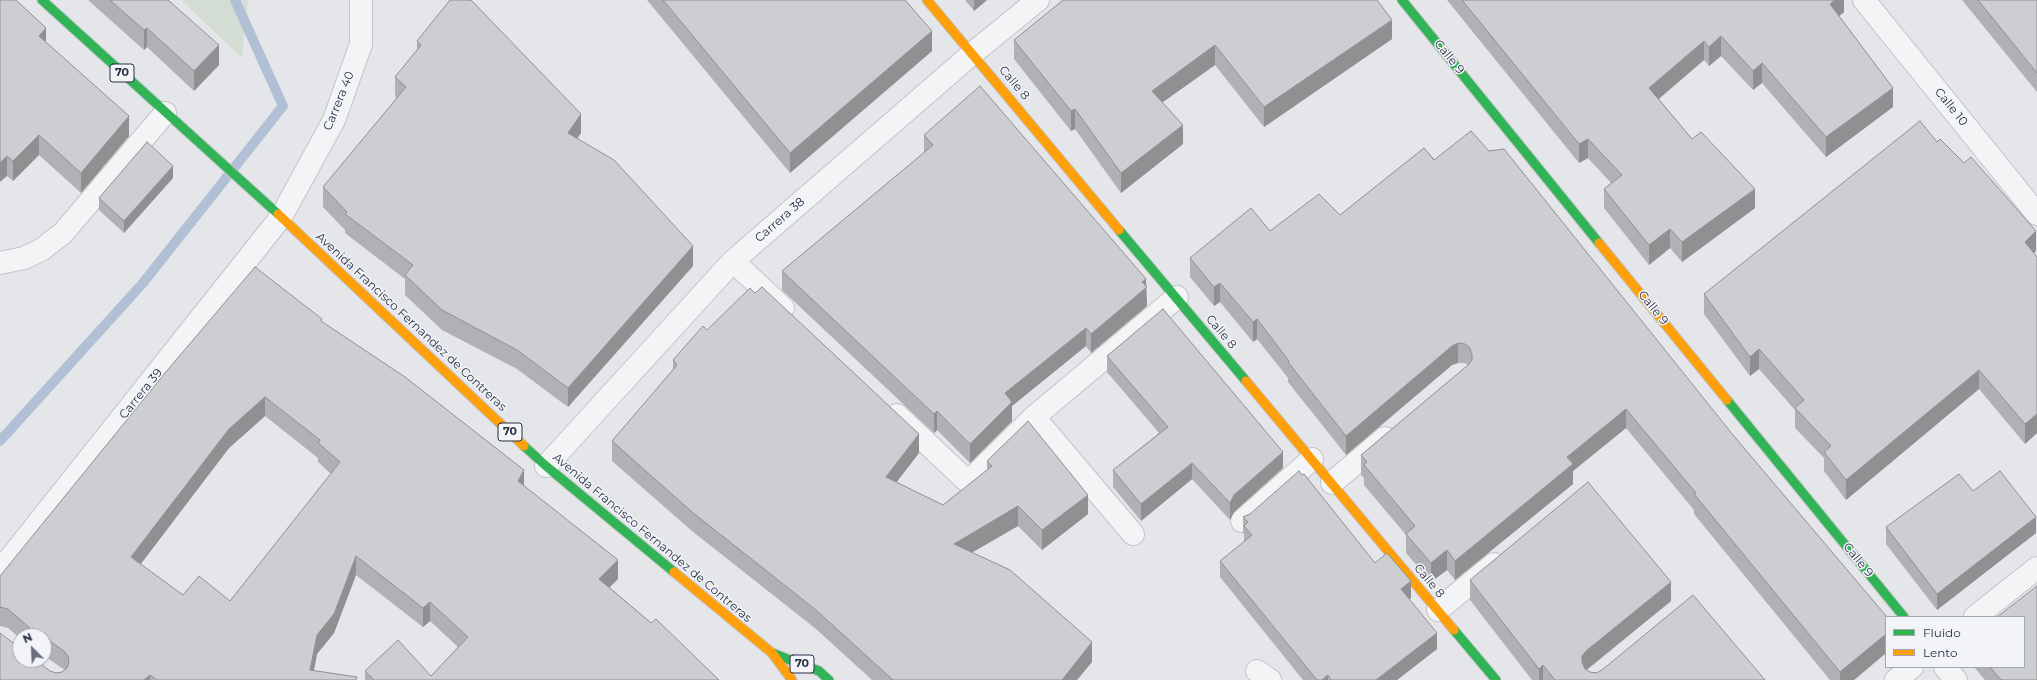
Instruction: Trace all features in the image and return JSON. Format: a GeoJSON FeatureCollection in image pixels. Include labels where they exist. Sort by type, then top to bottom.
{"type":"FeatureCollection","features":[{"type":"Feature","properties":{"kind":"street","name":"Avenida Francisco Fernandez de Contreras"},"geometry":{"type":"LineString","coordinates":[[42,0],[201,146],[260,196],[546,466],[772,653],[820,677]]}},
{"type":"Feature","properties":{"kind":"street","name":"Carrera 40"},"geometry":{"type":"LineString","coordinates":[[281,217],[334,120],[361,44],[361,0]]}},
{"type":"Feature","properties":{"kind":"street","name":"Calle 8"},"geometry":{"type":"LineString","coordinates":[[927,0],[973,53],[1496,680]]}},
{"type":"Feature","properties":{"kind":"street","name":"Carrera 38"},"geometry":{"type":"LineString","coordinates":[[546,466],[733,261],[973,53],[1038,0]]}},
{"type":"Feature","properties":{"kind":"street","name":"Calle 9"},"geometry":{"type":"LineString","coordinates":[[1402,0],[1903,616]]}},
{"type":"Feature","properties":{"kind":"street","name":"Calle 10"},"geometry":{"type":"LineString","coordinates":[[1864,0],[2037,214]]}},
{"type":"Feature","properties":{"kind":"street"},"geometry":{"type":"LineString","coordinates":[[0,263],[24,258],[41,250],[63,233],[165,113]]}},
{"type":"Feature","properties":{"kind":"street","name":"Carrera 39"},"geometry":{"type":"LineString","coordinates":[[0,571],[281,217]]}},
{"type":"Feature","properties":{"kind":"street"},"geometry":{"type":"LineString","coordinates":[[733,261],[796,320]]}},
{"type":"Feature","properties":{"kind":"street"},"geometry":{"type":"LineString","coordinates":[[882,401],[968,482],[1034,417],[1177,297]]}},
{"type":"Feature","properties":{"kind":"street"},"geometry":{"type":"LineString","coordinates":[[1034,417],[1133,534]]}},
{"type":"Feature","properties":{"kind":"street"},"geometry":{"type":"LineString","coordinates":[[1332,483],[1399,426]]}},
{"type":"Feature","properties":{"kind":"street"},"geometry":{"type":"LineString","coordinates":[[1242,521],[1312,459]]}},
{"type":"Feature","properties":{"kind":"street"},"geometry":{"type":"LineString","coordinates":[[1438,610],[1511,550]]}},
{"type":"Feature","properties":{"kind":"street"},"geometry":{"type":"LineString","coordinates":[[1976,616],[2037,568]]}},
{"type":"Feature","properties":{"kind":"street","name":"Avenida Francisco Fernandez de Contreras"},"geometry":{"type":"LineString","coordinates":[[772,653],[792,680]]}},
{"type":"Feature","properties":{"kind":"street"},"geometry":{"type":"LineString","coordinates":[[1896,680],[1911,668]]}},
{"type":"Feature","properties":{"kind":"street"},"geometry":{"type":"LineString","coordinates":[[1947,668],[1956,680]]}},
{"type":"Feature","properties":{"kind":"shaded area"},"geometry":{"type":"Polygon","coordinates":[[[181,0],[248,0],[242,58],[181,0]]]}},
{"type":"Feature","properties":{"kind":"building"},"geometry":{"type":"Polygon","coordinates":[[[0,0],[16,0],[46,28],[39,36],[129,116],[81,173],[39,135],[13,161],[7,156],[0,163],[0,0]]]}},
{"type":"Feature","properties":{"kind":"building"},"geometry":{"type":"Polygon","coordinates":[[[110,0],[168,0],[219,45],[194,71],[147,28],[144,30],[110,0]]]}},
{"type":"Feature","properties":{"kind":"building"},"geometry":{"type":"Polygon","coordinates":[[[450,0],[471,0],[581,114],[568,133],[614,160],[693,246],[568,388],[517,350],[442,310],[405,275],[413,265],[345,214],[347,212],[323,187],[406,87],[395,77],[421,45],[417,41],[450,0]]]}},
{"type":"Feature","properties":{"kind":"building"},"geometry":{"type":"Polygon","coordinates":[[[663,0],[905,0],[932,31],[790,153],[663,0]]]}},
{"type":"Feature","properties":{"kind":"building"},"geometry":{"type":"Polygon","coordinates":[[[1063,0],[1377,0],[1392,20],[1264,107],[1215,45],[1152,91],[1183,125],[1121,173],[1075,109],[1071,111],[1014,40],[1063,0]]]}},
{"type":"Feature","properties":{"kind":"building"},"geometry":{"type":"Polygon","coordinates":[[[1462,0],[1835,0],[1830,4],[1893,88],[1826,137],[1762,63],[1753,71],[1721,36],[1709,47],[1704,41],[1649,88],[1692,139],[1701,132],[1755,189],[1682,242],[1670,229],[1649,245],[1604,189],[1622,175],[1588,139],[1579,144],[1462,0]]]}},
{"type":"Feature","properties":{"kind":"building"},"geometry":{"type":"Polygon","coordinates":[[[1978,0],[2037,0],[2037,73],[1978,0]]]}},
{"type":"Feature","properties":{"kind":"building"},"geometry":{"type":"Polygon","coordinates":[[[980,86],[1146,279],[1142,282],[1147,287],[1091,334],[1086,328],[1005,393],[1012,402],[970,444],[937,411],[934,414],[782,271],[933,145],[924,135],[980,86]]]}},
{"type":"Feature","properties":{"kind":"building"},"geometry":{"type":"Polygon","coordinates":[[[1920,121],[1937,142],[1940,139],[1964,163],[1971,157],[2036,231],[2025,242],[2037,257],[2037,414],[2025,424],[1979,370],[1846,480],[1824,452],[1831,446],[1795,408],[1804,400],[1759,349],[1750,357],[1704,294],[1920,121]]]}},
{"type":"Feature","properties":{"kind":"building"},"geometry":{"type":"Polygon","coordinates":[[[1471,131],[1489,151],[1504,149],[1733,435],[1886,616],[1885,635],[1840,672],[1694,494],[1696,493],[1626,409],[1567,457],[1573,464],[1455,561],[1447,550],[1431,563],[1406,534],[1415,526],[1364,465],[1367,462],[1361,455],[1468,365],[1472,360],[1472,354],[1469,347],[1465,344],[1458,343],[1452,346],[1346,436],[1288,362],[1289,361],[1257,319],[1253,322],[1220,283],[1214,287],[1190,258],[1251,208],[1270,231],[1319,194],[1340,215],[1424,148],[1434,160],[1471,131]]]}},
{"type":"Feature","properties":{"kind":"building"},"geometry":{"type":"Polygon","coordinates":[[[147,142],[173,166],[124,221],[99,198],[147,142]]]}},
{"type":"Feature","properties":{"kind":"building"},"geometry":{"type":"Polygon","coordinates":[[[255,267],[322,319],[321,321],[405,377],[524,470],[518,481],[618,560],[599,579],[651,623],[656,619],[719,680],[374,680],[365,671],[398,640],[431,676],[468,637],[430,602],[423,608],[356,556],[334,614],[317,635],[310,670],[357,677],[356,680],[157,680],[150,675],[144,680],[0,680],[0,633],[12,642],[12,668],[46,668],[56,673],[62,672],[67,668],[69,662],[68,656],[64,651],[52,643],[52,628],[30,628],[8,609],[0,607],[0,576],[165,373],[255,267]],[[265,397],[229,429],[131,557],[183,595],[199,576],[230,601],[340,462],[318,443],[320,440],[265,397]]]}},
{"type":"Feature","properties":{"kind":"building"},"geometry":{"type":"Polygon","coordinates":[[[762,287],[919,434],[886,477],[943,505],[992,466],[987,461],[1028,421],[1088,495],[1042,530],[1018,506],[954,544],[1010,570],[1092,642],[1062,680],[893,680],[816,610],[692,512],[612,441],[677,365],[673,360],[703,326],[707,330],[750,288],[755,293],[762,287]]]}},
{"type":"Feature","properties":{"kind":"building"},"geometry":{"type":"Polygon","coordinates":[[[1163,309],[1283,452],[1234,495],[1230,503],[1192,463],[1141,504],[1113,470],[1168,427],[1107,356],[1163,309]]]}},
{"type":"Feature","properties":{"kind":"building"},"geometry":{"type":"Polygon","coordinates":[[[1299,471],[1302,475],[1304,474],[1375,563],[1387,553],[1411,581],[1401,589],[1437,633],[1376,680],[1331,680],[1328,675],[1322,680],[1317,680],[1220,561],[1252,535],[1244,526],[1248,522],[1243,517],[1250,514],[1299,471]]]}},
{"type":"Feature","properties":{"kind":"building"},"geometry":{"type":"Polygon","coordinates":[[[2000,471],[2036,517],[1937,594],[1886,527],[1959,474],[1973,491],[2000,471]]]}},
{"type":"Feature","properties":{"kind":"building"},"geometry":{"type":"Polygon","coordinates":[[[1588,482],[1671,582],[1586,651],[1582,656],[1582,662],[1585,669],[1596,673],[1602,670],[1693,595],[1765,680],[1555,680],[1543,665],[1539,669],[1470,580],[1588,482]]]}},
{"type":"Feature","properties":{"kind":"building"},"geometry":{"type":"Polygon","coordinates":[[[2037,586],[2037,680],[2001,680],[1991,668],[2025,668],[2025,616],[1998,616],[2037,586]]]}},
{"type":"Feature","properties":{"kind":"waterway"},"geometry":{"type":"LineString","coordinates":[[0,441],[143,283],[283,106],[235,0]]}},
{"type":"Feature","properties":{"kind":"traffic: fast"},"geometry":{"type":"LineString","coordinates":[[42,0],[278,214]]}},
{"type":"Feature","properties":{"kind":"traffic: fast"},"geometry":{"type":"LineString","coordinates":[[1402,0],[1599,243]]}},
{"type":"Feature","properties":{"kind":"traffic: fast"},"geometry":{"type":"LineString","coordinates":[[1119,230],[1246,381]]}},
{"type":"Feature","properties":{"kind":"traffic: fast"},"geometry":{"type":"LineString","coordinates":[[1727,400],[1903,616]]}},
{"type":"Feature","properties":{"kind":"traffic: fast"},"geometry":{"type":"LineString","coordinates":[[524,446],[674,572]]}},
{"type":"Feature","properties":{"kind":"traffic: fast"},"geometry":{"type":"LineString","coordinates":[[1454,630],[1496,680]]}},
{"type":"Feature","properties":{"kind":"traffic: fast"},"geometry":{"type":"LineString","coordinates":[[772,653],[819,671],[829,680]]}},
{"type":"Feature","properties":{"kind":"traffic: slow"},"geometry":{"type":"LineString","coordinates":[[927,0],[1119,230]]}},
{"type":"Feature","properties":{"kind":"traffic: slow"},"geometry":{"type":"LineString","coordinates":[[278,214],[524,446]]}},
{"type":"Feature","properties":{"kind":"traffic: slow"},"geometry":{"type":"LineString","coordinates":[[1599,243],[1727,400]]}},
{"type":"Feature","properties":{"kind":"traffic: slow"},"geometry":{"type":"LineString","coordinates":[[1246,381],[1454,630]]}},
{"type":"Feature","properties":{"kind":"traffic: slow"},"geometry":{"type":"LineString","coordinates":[[674,572],[772,653],[792,680]]}}]}
